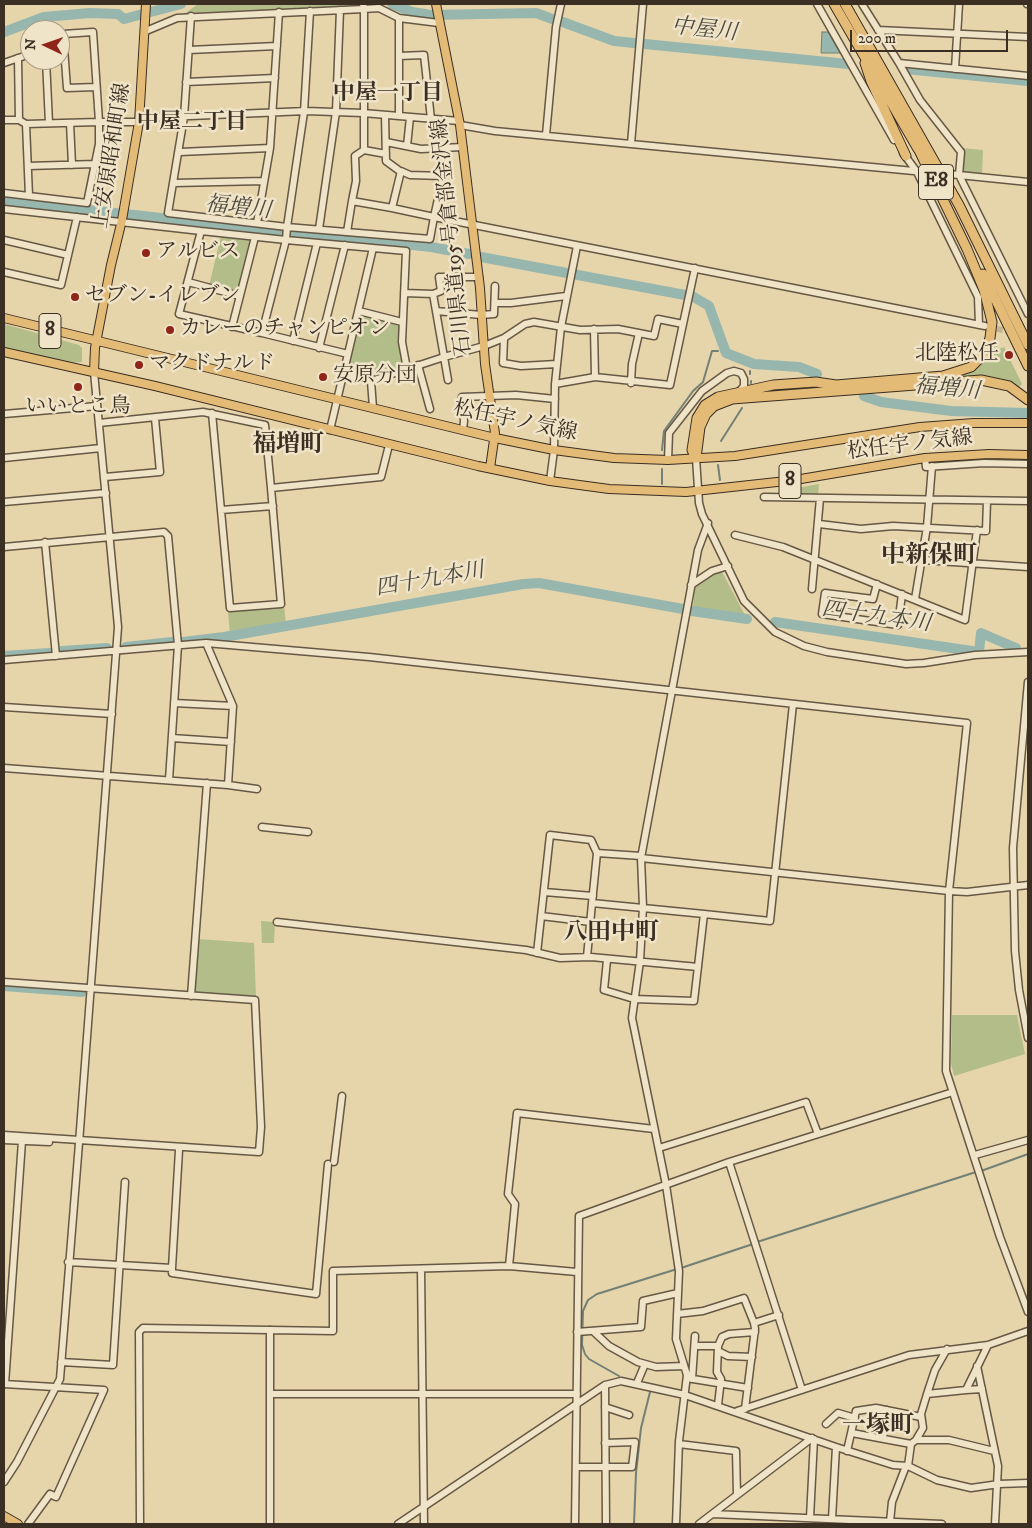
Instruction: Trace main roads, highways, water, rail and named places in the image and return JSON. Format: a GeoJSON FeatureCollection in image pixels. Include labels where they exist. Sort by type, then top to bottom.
{"type":"FeatureCollection","features":[{"type":"Feature","properties":{"kind":"highway","name":"E8"},"geometry":{"type":"LineString","coordinates":[[834,4],[916,144],[1028,366]]}},
{"type":"Feature","properties":{"kind":"highway","name":"E8"},"geometry":{"type":"LineString","coordinates":[[845,4],[941,172],[1028,345]]}},
{"type":"Feature","properties":{"kind":"highway"},"geometry":{"type":"LineString","coordinates":[[860,46],[871,81],[906,156]]}},
{"type":"Feature","properties":{"kind":"highway"},"geometry":{"type":"LineString","coordinates":[[836,388],[952,374],[978,361],[988,346],[992,322],[984,290],[967,249],[916,144]]}},
{"type":"Feature","properties":{"kind":"highway"},"geometry":{"type":"LineString","coordinates":[[696,458],[700,427],[710,410],[726,401],[756,394],[981,380],[1009,386],[1028,400]]}},
{"type":"Feature","properties":{"kind":"highway"},"geometry":{"type":"LineString","coordinates":[[696,458],[692,450],[692,437],[700,411],[718,397],[739,392],[756,394]]}},
{"type":"Feature","properties":{"kind":"main road","name":"上安原昭和町線"},"geometry":{"type":"LineString","coordinates":[[94,372],[97,341],[111,265],[122,221],[139,122],[146,31],[146,4]]}},
{"type":"Feature","properties":{"kind":"main road","name":"石川県道195号倉部金沢線"},"geometry":{"type":"LineString","coordinates":[[438,14],[460,123],[479,277],[484,346],[495,438],[490,468]]}},
{"type":"Feature","properties":{"kind":"main road","name":"松任宇ノ気線"},"geometry":{"type":"LineString","coordinates":[[4,318],[495,438],[554,450],[614,458],[668,460],[757,453],[920,427],[974,423],[1028,423]]}},
{"type":"Feature","properties":{"kind":"main road","name":"松任宇ノ気線"},"geometry":{"type":"LineString","coordinates":[[4,352],[490,468],[550,481],[609,489],[698,491],[795,480],[925,458],[989,454],[1028,455]]}},
{"type":"Feature","properties":{"kind":"main road"},"geometry":{"type":"LineString","coordinates":[[4,1516],[18,1524]]}},
{"type":"Feature","properties":{"kind":"water"},"geometry":{"type":"Polygon","coordinates":[[[822,32],[828,32],[840,53],[821,53],[822,32]]]}},
{"type":"Feature","properties":{"kind":"waterway"},"geometry":{"type":"LineString","coordinates":[[4,32],[44,17],[90,13],[118,14],[124,19],[181,4]]}},
{"type":"Feature","properties":{"kind":"waterway","name":"中屋川"},"geometry":{"type":"LineString","coordinates":[[392,4],[412,12],[431,15],[536,13],[555,20]]}},
{"type":"Feature","properties":{"kind":"waterway","name":"中屋川"},"geometry":{"type":"LineString","coordinates":[[560,21],[614,41],[848,64]]}},
{"type":"Feature","properties":{"kind":"waterway","name":"中屋川"},"geometry":{"type":"LineString","coordinates":[[905,69],[1028,81]]}},
{"type":"Feature","properties":{"kind":"waterway","name":"福増川"},"geometry":{"type":"LineString","coordinates":[[4,201],[431,247],[469,254]]}},
{"type":"Feature","properties":{"kind":"waterway","name":"福増川"},"geometry":{"type":"LineString","coordinates":[[481,257],[685,295]]}},
{"type":"Feature","properties":{"kind":"waterway","name":"福増川"},"geometry":{"type":"LineString","coordinates":[[692,296],[709,306],[726,353],[754,364],[799,367],[817,374]]}},
{"type":"Feature","properties":{"kind":"waterway"},"geometry":{"type":"LineString","coordinates":[[662,450],[664,431],[693,391],[703,382],[712,351],[718,351]]}},
{"type":"Feature","properties":{"kind":"waterway","name":"福増川"},"geometry":{"type":"LineString","coordinates":[[722,351],[726,353]]}},
{"type":"Feature","properties":{"kind":"waterway","name":"福増川"},"geometry":{"type":"LineString","coordinates":[[864,396],[881,402],[951,411],[1028,413]]}},
{"type":"Feature","properties":{"kind":"waterway"},"geometry":{"type":"LineString","coordinates":[[721,441],[742,408]]}},
{"type":"Feature","properties":{"kind":"waterway"},"geometry":{"type":"LineString","coordinates":[[718,465],[720,480]]}},
{"type":"Feature","properties":{"kind":"waterway"},"geometry":{"type":"LineString","coordinates":[[662,469],[662,484]]}},
{"type":"Feature","properties":{"kind":"waterway","name":"四十九本川"},"geometry":{"type":"LineString","coordinates":[[183,642],[224,637],[523,584],[539,583],[683,609]]}},
{"type":"Feature","properties":{"kind":"waterway","name":"四十九本川"},"geometry":{"type":"LineString","coordinates":[[692,611],[747,619]]}},
{"type":"Feature","properties":{"kind":"waterway","name":"四十九本川"},"geometry":{"type":"LineString","coordinates":[[775,622],[972,651]]}},
{"type":"Feature","properties":{"kind":"waterway","name":"四十九本川"},"geometry":{"type":"LineString","coordinates":[[979,651],[981,633],[1016,648]]}},
{"type":"Feature","properties":{"kind":"waterway","name":"四十九本川"},"geometry":{"type":"LineString","coordinates":[[126,647],[172,642]]}},
{"type":"Feature","properties":{"kind":"waterway","name":"四十九本川"},"geometry":{"type":"LineString","coordinates":[[62,651],[107,648]]}},
{"type":"Feature","properties":{"kind":"waterway","name":"四十九本川"},"geometry":{"type":"LineString","coordinates":[[4,656],[50,653]]}},
{"type":"Feature","properties":{"kind":"waterway"},"geometry":{"type":"LineString","coordinates":[[4,986],[82,992]]}},
{"type":"Feature","properties":{"kind":"waterway"},"geometry":{"type":"LineString","coordinates":[[981,1171],[1028,1154]]}},
{"type":"Feature","properties":{"kind":"waterway"},"geometry":{"type":"LineString","coordinates":[[757,1242],[976,1172]]}},
{"type":"Feature","properties":{"kind":"waterway"},"geometry":{"type":"LineString","coordinates":[[681,1268],[753,1244]]}},
{"type":"Feature","properties":{"kind":"waterway"},"geometry":{"type":"LineString","coordinates":[[619,1376],[589,1359],[585,1354],[582,1345],[583,1311],[588,1300],[597,1294],[677,1269]]}},
{"type":"Feature","properties":{"kind":"waterway"},"geometry":{"type":"LineString","coordinates":[[634,1524],[636,1473],[641,1428],[650,1392]]}},
{"type":"Feature","properties":{"kind":"tunnel"},"geometry":{"type":"LineString","coordinates":[[988,327],[1028,335]]}},
{"type":"Feature","properties":{"kind":"place","name":"アルビス"},"geometry":{"type":"Point","coordinates":[146,253]}},
{"type":"Feature","properties":{"kind":"place","name":"セブン-イレブン"},"geometry":{"type":"Point","coordinates":[75,297]}},
{"type":"Feature","properties":{"kind":"place","name":"カレーのチャンピオン"},"geometry":{"type":"Point","coordinates":[170,330]}},
{"type":"Feature","properties":{"kind":"place","name":"北陸松任"},"geometry":{"type":"Point","coordinates":[1009,355]}},
{"type":"Feature","properties":{"kind":"place","name":"マクドナルド"},"geometry":{"type":"Point","coordinates":[139,365]}},
{"type":"Feature","properties":{"kind":"place","name":"安原分団"},"geometry":{"type":"Point","coordinates":[323,377]}},
{"type":"Feature","properties":{"kind":"place","name":"いいとこ鳥"},"geometry":{"type":"Point","coordinates":[78,387]}},
{"type":"Feature","properties":{"kind":"district","name":"中屋一丁目"},"geometry":{"type":"Point","coordinates":[388,94]}},
{"type":"Feature","properties":{"kind":"district","name":"中屋二丁目"},"geometry":{"type":"Point","coordinates":[192,123]}},
{"type":"Feature","properties":{"kind":"district","name":"福増町"},"geometry":{"type":"Point","coordinates":[288,446]}},
{"type":"Feature","properties":{"kind":"district","name":"中新保町"},"geometry":{"type":"Point","coordinates":[929,557]}},
{"type":"Feature","properties":{"kind":"district","name":"八田中町"},"geometry":{"type":"Point","coordinates":[611,934]}},
{"type":"Feature","properties":{"kind":"district","name":"一塚町"},"geometry":{"type":"Point","coordinates":[878,1427]}}]}
